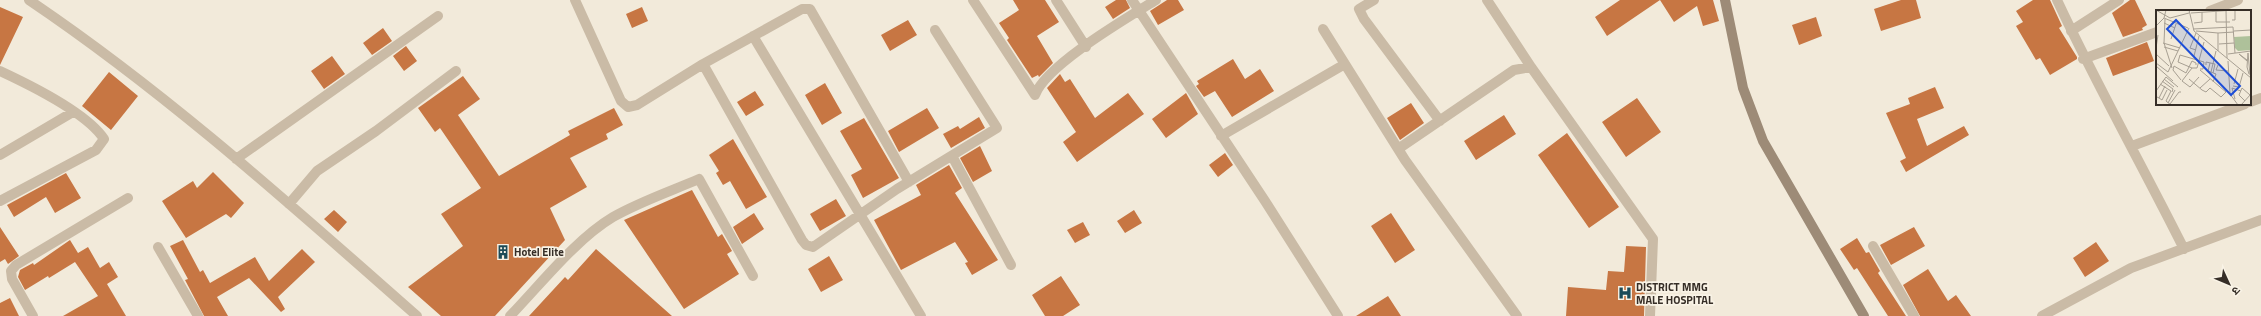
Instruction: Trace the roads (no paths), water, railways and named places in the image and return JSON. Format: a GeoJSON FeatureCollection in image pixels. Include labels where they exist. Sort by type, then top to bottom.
{"type":"FeatureCollection","features":[{"type":"Feature","properties":{"kind":"street"},"geometry":{"type":"LineString","coordinates":[[29,0],[70,28],[184,116],[289,204],[417,316]]}},
{"type":"Feature","properties":{"kind":"street"},"geometry":{"type":"LineString","coordinates":[[575,0],[621,101],[628,107],[637,105],[703,64],[802,9],[810,9],[908,182]]}},
{"type":"Feature","properties":{"kind":"street"},"geometry":{"type":"LineString","coordinates":[[973,0],[1035,95],[1045,78],[1086,46],[1156,0]]}},
{"type":"Feature","properties":{"kind":"street"},"geometry":{"type":"LineString","coordinates":[[1056,0],[1086,46]]}},
{"type":"Feature","properties":{"kind":"street"},"geometry":{"type":"LineString","coordinates":[[1132,0],[1338,316]]}},
{"type":"Feature","properties":{"kind":"street"},"geometry":{"type":"LineString","coordinates":[[1374,0],[1360,9],[1364,19],[1440,121]]}},
{"type":"Feature","properties":{"kind":"street"},"geometry":{"type":"LineString","coordinates":[[1487,0],[1531,68],[1653,239],[1650,316]]}},
{"type":"Feature","properties":{"kind":"street"},"geometry":{"type":"LineString","coordinates":[[1725,0],[1743,88],[1762,140],[1864,316]]}},
{"type":"Feature","properties":{"kind":"street"},"geometry":{"type":"LineString","coordinates":[[2056,0],[2083,59],[2132,146],[2184,249]]}},
{"type":"Feature","properties":{"kind":"street"},"geometry":{"type":"LineString","coordinates":[[2071,30],[2119,0]]}},
{"type":"Feature","properties":{"kind":"street"},"geometry":{"type":"LineString","coordinates":[[2212,10],[2234,1]]}},
{"type":"Feature","properties":{"kind":"street"},"geometry":{"type":"LineString","coordinates":[[236,159],[438,16]]}},
{"type":"Feature","properties":{"kind":"street"},"geometry":{"type":"LineString","coordinates":[[1323,29],[1398,149],[1517,316]]}},
{"type":"Feature","properties":{"kind":"street"},"geometry":{"type":"LineString","coordinates":[[703,64],[806,245],[818,245],[860,213],[997,128],[934,30]]}},
{"type":"Feature","properties":{"kind":"street"},"geometry":{"type":"LineString","coordinates":[[2083,59],[2156,32]]}},
{"type":"Feature","properties":{"kind":"street"},"geometry":{"type":"LineString","coordinates":[[753,36],[921,316]]}},
{"type":"Feature","properties":{"kind":"street"},"geometry":{"type":"LineString","coordinates":[[1221,136],[1345,64]]}},
{"type":"Feature","properties":{"kind":"street"},"geometry":{"type":"LineString","coordinates":[[1398,149],[1514,70],[1531,68]]}},
{"type":"Feature","properties":{"kind":"street"},"geometry":{"type":"LineString","coordinates":[[0,70],[73,112],[100,133],[104,139],[101,146],[0,201]]}},
{"type":"Feature","properties":{"kind":"street"},"geometry":{"type":"LineString","coordinates":[[289,204],[317,171],[376,131],[456,71]]}},
{"type":"Feature","properties":{"kind":"street"},"geometry":{"type":"LineString","coordinates":[[2251,102],[2261,98]]}},
{"type":"Feature","properties":{"kind":"street"},"geometry":{"type":"LineString","coordinates":[[2132,146],[2242,105]]}},
{"type":"Feature","properties":{"kind":"street"},"geometry":{"type":"LineString","coordinates":[[0,155],[73,112]]}},
{"type":"Feature","properties":{"kind":"street"},"geometry":{"type":"LineString","coordinates":[[952,156],[1011,265]]}},
{"type":"Feature","properties":{"kind":"street"},"geometry":{"type":"LineString","coordinates":[[510,316],[584,239],[598,227],[618,215],[699,179],[753,276]]}},
{"type":"Feature","properties":{"kind":"street"},"geometry":{"type":"LineString","coordinates":[[33,316],[12,279],[11,271],[128,198]]}},
{"type":"Feature","properties":{"kind":"street"},"geometry":{"type":"LineString","coordinates":[[2042,316],[2130,268],[2261,220]]}},
{"type":"Feature","properties":{"kind":"street"},"geometry":{"type":"LineString","coordinates":[[158,246],[198,316]]}},
{"type":"Feature","properties":{"kind":"street"},"geometry":{"type":"LineString","coordinates":[[1873,246],[1914,316]]}},
{"type":"Feature","properties":{"kind":"place","name":"Hotel Elite"},"geometry":{"type":"Point","coordinates":[503,252]}},
{"type":"Feature","properties":{"kind":"place","name":"DISTRICT MMG MALE HOSPITAL"},"geometry":{"type":"Point","coordinates":[1625,293]}}]}
